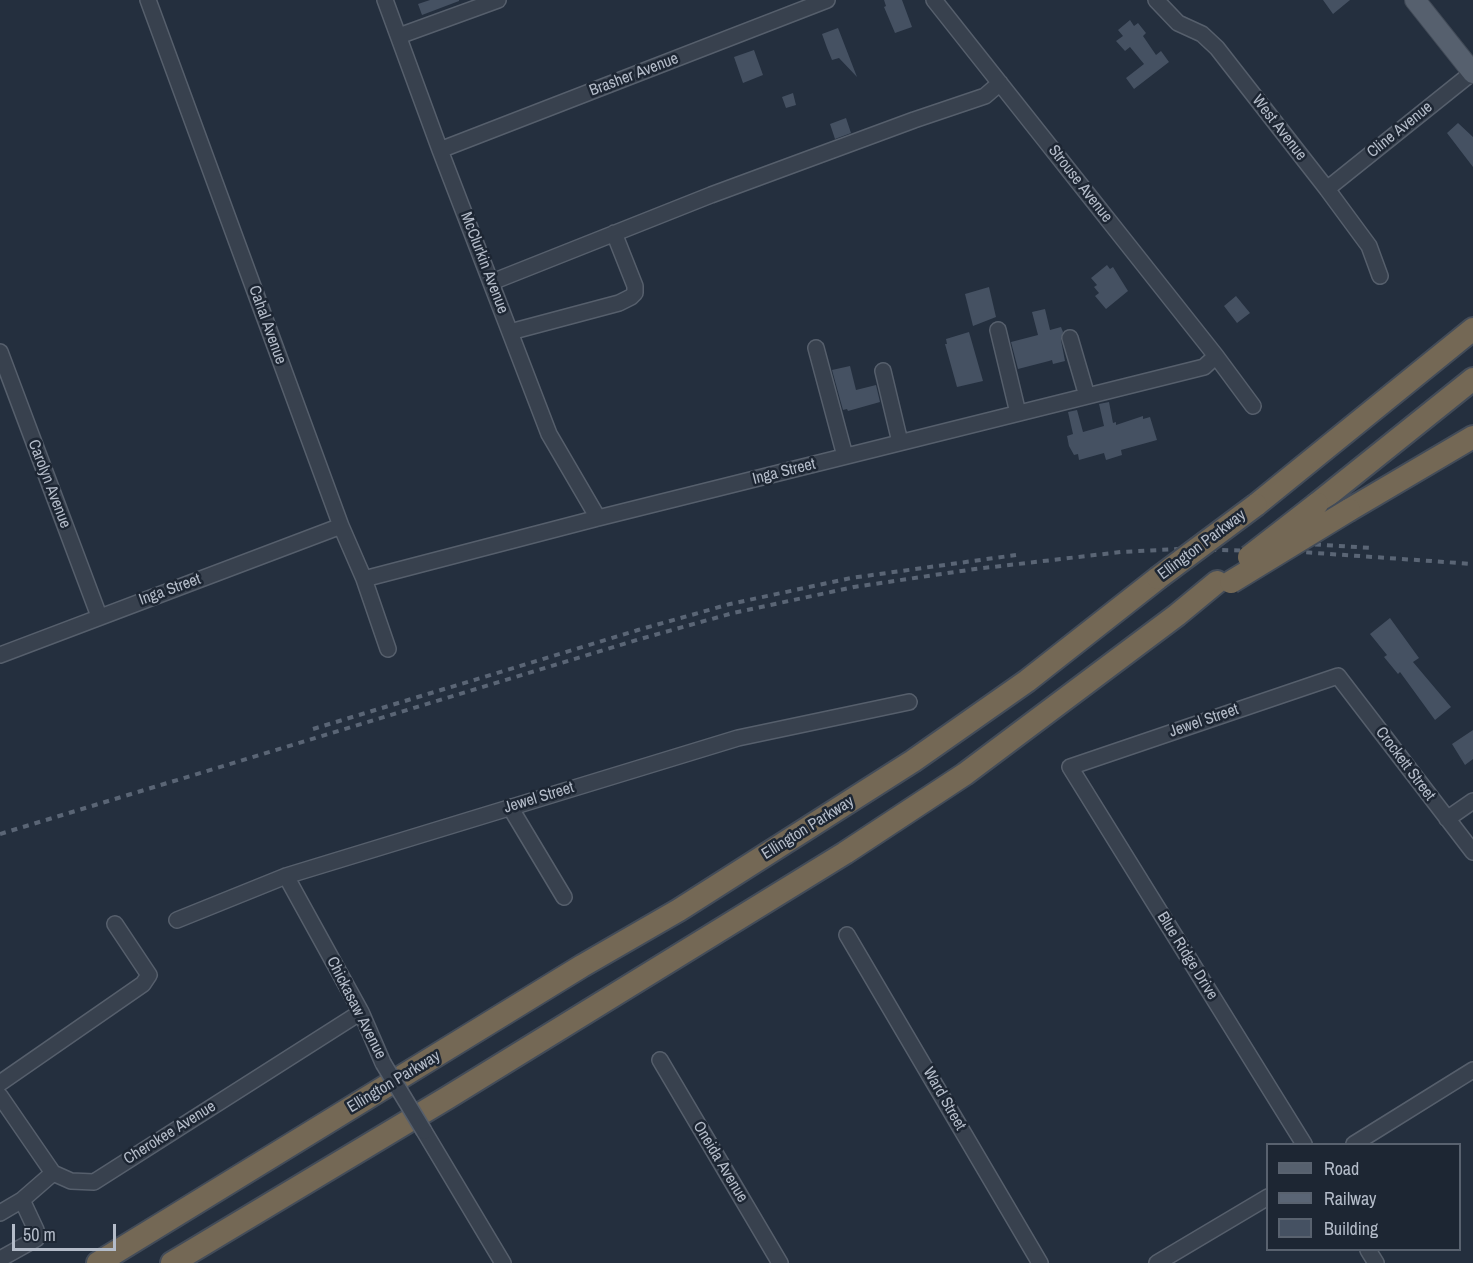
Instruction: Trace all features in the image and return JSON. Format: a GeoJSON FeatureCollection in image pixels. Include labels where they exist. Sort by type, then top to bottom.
{"type":"FeatureCollection","features":[{"type":"Feature","properties":{"kind":"highway","name":"Ellington Parkway"},"geometry":{"type":"LineString","coordinates":[[98,1263],[582,966],[679,910],[913,761],[1027,681],[1158,578],[1256,505],[1473,328]]}},
{"type":"Feature","properties":{"kind":"highway"},"geometry":{"type":"LineString","coordinates":[[172,1263],[447,1098],[845,853],[965,774],[1224,582],[1473,379]]}},
{"type":"Feature","properties":{"kind":"highway"},"geometry":{"type":"LineString","coordinates":[[1224,582],[1473,437]]}},
{"type":"Feature","properties":{"kind":"main road"},"geometry":{"type":"LineString","coordinates":[[1415,0],[1473,72]]}},
{"type":"Feature","properties":{"kind":"street","name":"McClurkin Avenue"},"geometry":{"type":"LineString","coordinates":[[386,0],[440,150],[549,435],[598,518]]}},
{"type":"Feature","properties":{"kind":"street"},"geometry":{"type":"LineString","coordinates":[[399,36],[498,0]]}},
{"type":"Feature","properties":{"kind":"street","name":"Brasher Avenue"},"geometry":{"type":"LineString","coordinates":[[440,150],[827,0]]}},
{"type":"Feature","properties":{"kind":"street","name":"Strouse Avenue"},"geometry":{"type":"LineString","coordinates":[[934,0],[1253,406]]}},
{"type":"Feature","properties":{"kind":"street","name":"West Avenue"},"geometry":{"type":"LineString","coordinates":[[1156,0],[1178,23],[1202,34],[1217,48],[1369,246],[1380,276]]}},
{"type":"Feature","properties":{"kind":"street","name":"Cahal Avenue"},"geometry":{"type":"LineString","coordinates":[[150,1],[388,649]]}},
{"type":"Feature","properties":{"kind":"street","name":"Cline Avenue"},"geometry":{"type":"LineString","coordinates":[[1327,189],[1473,72]]}},
{"type":"Feature","properties":{"kind":"street"},"geometry":{"type":"LineString","coordinates":[[492,282],[733,187],[985,96],[1000,83]]}},
{"type":"Feature","properties":{"kind":"street"},"geometry":{"type":"LineString","coordinates":[[510,332],[620,303],[631,297],[635,293],[635,286],[615,233]]}},
{"type":"Feature","properties":{"kind":"street"},"geometry":{"type":"LineString","coordinates":[[998,330],[1018,413]]}},
{"type":"Feature","properties":{"kind":"street"},"geometry":{"type":"LineString","coordinates":[[1070,338],[1087,396]]}},
{"type":"Feature","properties":{"kind":"street"},"geometry":{"type":"LineString","coordinates":[[816,348],[845,456]]}},
{"type":"Feature","properties":{"kind":"street","name":"Carolyn Avenue"},"geometry":{"type":"LineString","coordinates":[[0,352],[99,616]]}},
{"type":"Feature","properties":{"kind":"street","name":"Inga Street"},"geometry":{"type":"LineString","coordinates":[[364,579],[598,518],[1204,367],[1216,357]]}},
{"type":"Feature","properties":{"kind":"street"},"geometry":{"type":"LineString","coordinates":[[883,371],[900,442]]}},
{"type":"Feature","properties":{"kind":"street","name":"Inga Street"},"geometry":{"type":"LineString","coordinates":[[0,655],[341,526]]}},
{"type":"Feature","properties":{"kind":"street","name":"Jewel Street"},"geometry":{"type":"LineString","coordinates":[[1070,767],[1338,676]]}},
{"type":"Feature","properties":{"kind":"street","name":"Crockett Street"},"geometry":{"type":"LineString","coordinates":[[1338,676],[1473,852]]}},
{"type":"Feature","properties":{"kind":"street","name":"Jewel Street"},"geometry":{"type":"LineString","coordinates":[[177,920],[286,876],[738,738],[909,702]]}},
{"type":"Feature","properties":{"kind":"street","name":"Blue Ridge Drive"},"geometry":{"type":"LineString","coordinates":[[1070,767],[1303,1143]]}},
{"type":"Feature","properties":{"kind":"street"},"geometry":{"type":"LineString","coordinates":[[1447,819],[1473,801]]}},
{"type":"Feature","properties":{"kind":"street"},"geometry":{"type":"LineString","coordinates":[[510,807],[564,897]]}},
{"type":"Feature","properties":{"kind":"street","name":"Chickasaw Avenue"},"geometry":{"type":"LineString","coordinates":[[286,876],[361,1012],[383,1063],[504,1263]]}},
{"type":"Feature","properties":{"kind":"street"},"geometry":{"type":"LineString","coordinates":[[0,1083],[143,984],[149,975],[115,924]]}},
{"type":"Feature","properties":{"kind":"street","name":"Ward Street"},"geometry":{"type":"LineString","coordinates":[[847,935],[1040,1263]]}},
{"type":"Feature","properties":{"kind":"street","name":"Cherokee Avenue"},"geometry":{"type":"LineString","coordinates":[[53,1173],[71,1181],[94,1182],[361,1012]]}},
{"type":"Feature","properties":{"kind":"street","name":"Oneida Avenue"},"geometry":{"type":"LineString","coordinates":[[660,1060],[780,1263]]}},
{"type":"Feature","properties":{"kind":"street"},"geometry":{"type":"LineString","coordinates":[[1356,1143],[1473,1070]]}},
{"type":"Feature","properties":{"kind":"street"},"geometry":{"type":"LineString","coordinates":[[0,1096],[53,1173],[22,1200],[0,1213]]}},
{"type":"Feature","properties":{"kind":"street"},"geometry":{"type":"LineString","coordinates":[[1156,1263],[1266,1198]]}},
{"type":"Feature","properties":{"kind":"street"},"geometry":{"type":"LineString","coordinates":[[0,1259],[36,1239],[36,1230],[22,1200]]}},
{"type":"Feature","properties":{"kind":"building"},"geometry":{"type":"Polygon","coordinates":[[[430,0],[459,1],[422,15],[418,4],[430,0]]]}},
{"type":"Feature","properties":{"kind":"building"},"geometry":{"type":"Polygon","coordinates":[[[884,0],[902,0],[912,27],[895,33],[884,7],[886,6],[884,0]]]}},
{"type":"Feature","properties":{"kind":"building"},"geometry":{"type":"Polygon","coordinates":[[[1323,0],[1350,0],[1333,14],[1323,0]]]}},
{"type":"Feature","properties":{"kind":"building"},"geometry":{"type":"Polygon","coordinates":[[[1130,20],[1134,26],[1138,23],[1146,33],[1143,36],[1156,55],[1161,51],[1169,62],[1134,89],[1126,78],[1144,64],[1130,47],[1125,51],[1116,41],[1123,36],[1118,30],[1130,20]]]}},
{"type":"Feature","properties":{"kind":"building"},"geometry":{"type":"Polygon","coordinates":[[[838,28],[857,77],[839,58],[832,60],[827,48],[822,34],[838,28]]]}},
{"type":"Feature","properties":{"kind":"building"},"geometry":{"type":"Polygon","coordinates":[[[754,50],[763,75],[743,83],[734,57],[754,50]]]}},
{"type":"Feature","properties":{"kind":"building"},"geometry":{"type":"Polygon","coordinates":[[[793,93],[796,105],[786,108],[782,97],[793,93]]]}},
{"type":"Feature","properties":{"kind":"building"},"geometry":{"type":"Polygon","coordinates":[[[846,118],[851,133],[835,139],[830,124],[846,118]]]}},
{"type":"Feature","properties":{"kind":"building"},"geometry":{"type":"Polygon","coordinates":[[[1458,123],[1473,137],[1473,167],[1447,133],[1458,123]]]}},
{"type":"Feature","properties":{"kind":"building"},"geometry":{"type":"Polygon","coordinates":[[[1107,265],[1110,269],[1113,267],[1128,291],[1106,309],[1095,296],[1099,293],[1094,287],[1097,285],[1091,278],[1107,265]]]}},
{"type":"Feature","properties":{"kind":"building"},"geometry":{"type":"Polygon","coordinates":[[[989,287],[996,317],[973,326],[965,294],[989,287]]]}},
{"type":"Feature","properties":{"kind":"building"},"geometry":{"type":"Polygon","coordinates":[[[1236,296],[1250,313],[1237,323],[1224,306],[1236,296]]]}},
{"type":"Feature","properties":{"kind":"building"},"geometry":{"type":"Polygon","coordinates":[[[1045,309],[1050,330],[1061,327],[1063,332],[1061,340],[1065,361],[1053,364],[1052,360],[1018,369],[1011,342],[1038,335],[1032,312],[1045,309]]]}},
{"type":"Feature","properties":{"kind":"building"},"geometry":{"type":"Polygon","coordinates":[[[969,332],[983,381],[957,387],[945,344],[947,344],[946,339],[969,332]]]}},
{"type":"Feature","properties":{"kind":"building"},"geometry":{"type":"Polygon","coordinates":[[[850,366],[856,390],[876,385],[880,402],[848,411],[843,410],[832,370],[850,366]]]}},
{"type":"Feature","properties":{"kind":"building"},"geometry":{"type":"Polygon","coordinates":[[[1109,402],[1113,423],[1116,422],[1116,425],[1143,416],[1143,419],[1150,417],[1157,440],[1121,450],[1122,455],[1106,460],[1104,453],[1079,460],[1078,454],[1074,455],[1069,446],[1067,436],[1073,434],[1068,412],[1077,410],[1083,432],[1104,426],[1099,404],[1109,402]]]}},
{"type":"Feature","properties":{"kind":"building"},"geometry":{"type":"Polygon","coordinates":[[[1390,618],[1419,658],[1413,662],[1451,707],[1435,720],[1400,672],[1398,674],[1384,657],[1387,655],[1370,634],[1390,618]]]}},
{"type":"Feature","properties":{"kind":"building"},"geometry":{"type":"Polygon","coordinates":[[[1473,730],[1473,759],[1465,765],[1452,744],[1473,730]]]}},
{"type":"Feature","properties":{"kind":"railway"},"geometry":{"type":"LineString","coordinates":[[1291,543],[1372,548]]}},
{"type":"Feature","properties":{"kind":"railway"},"geometry":{"type":"LineString","coordinates":[[0,834],[640,639],[733,613],[854,587],[975,569],[1121,552],[1178,549],[1302,552],[1473,564]]}},
{"type":"Feature","properties":{"kind":"railway"},"geometry":{"type":"LineString","coordinates":[[313,729],[730,604],[851,578],[1016,555]]}}]}
